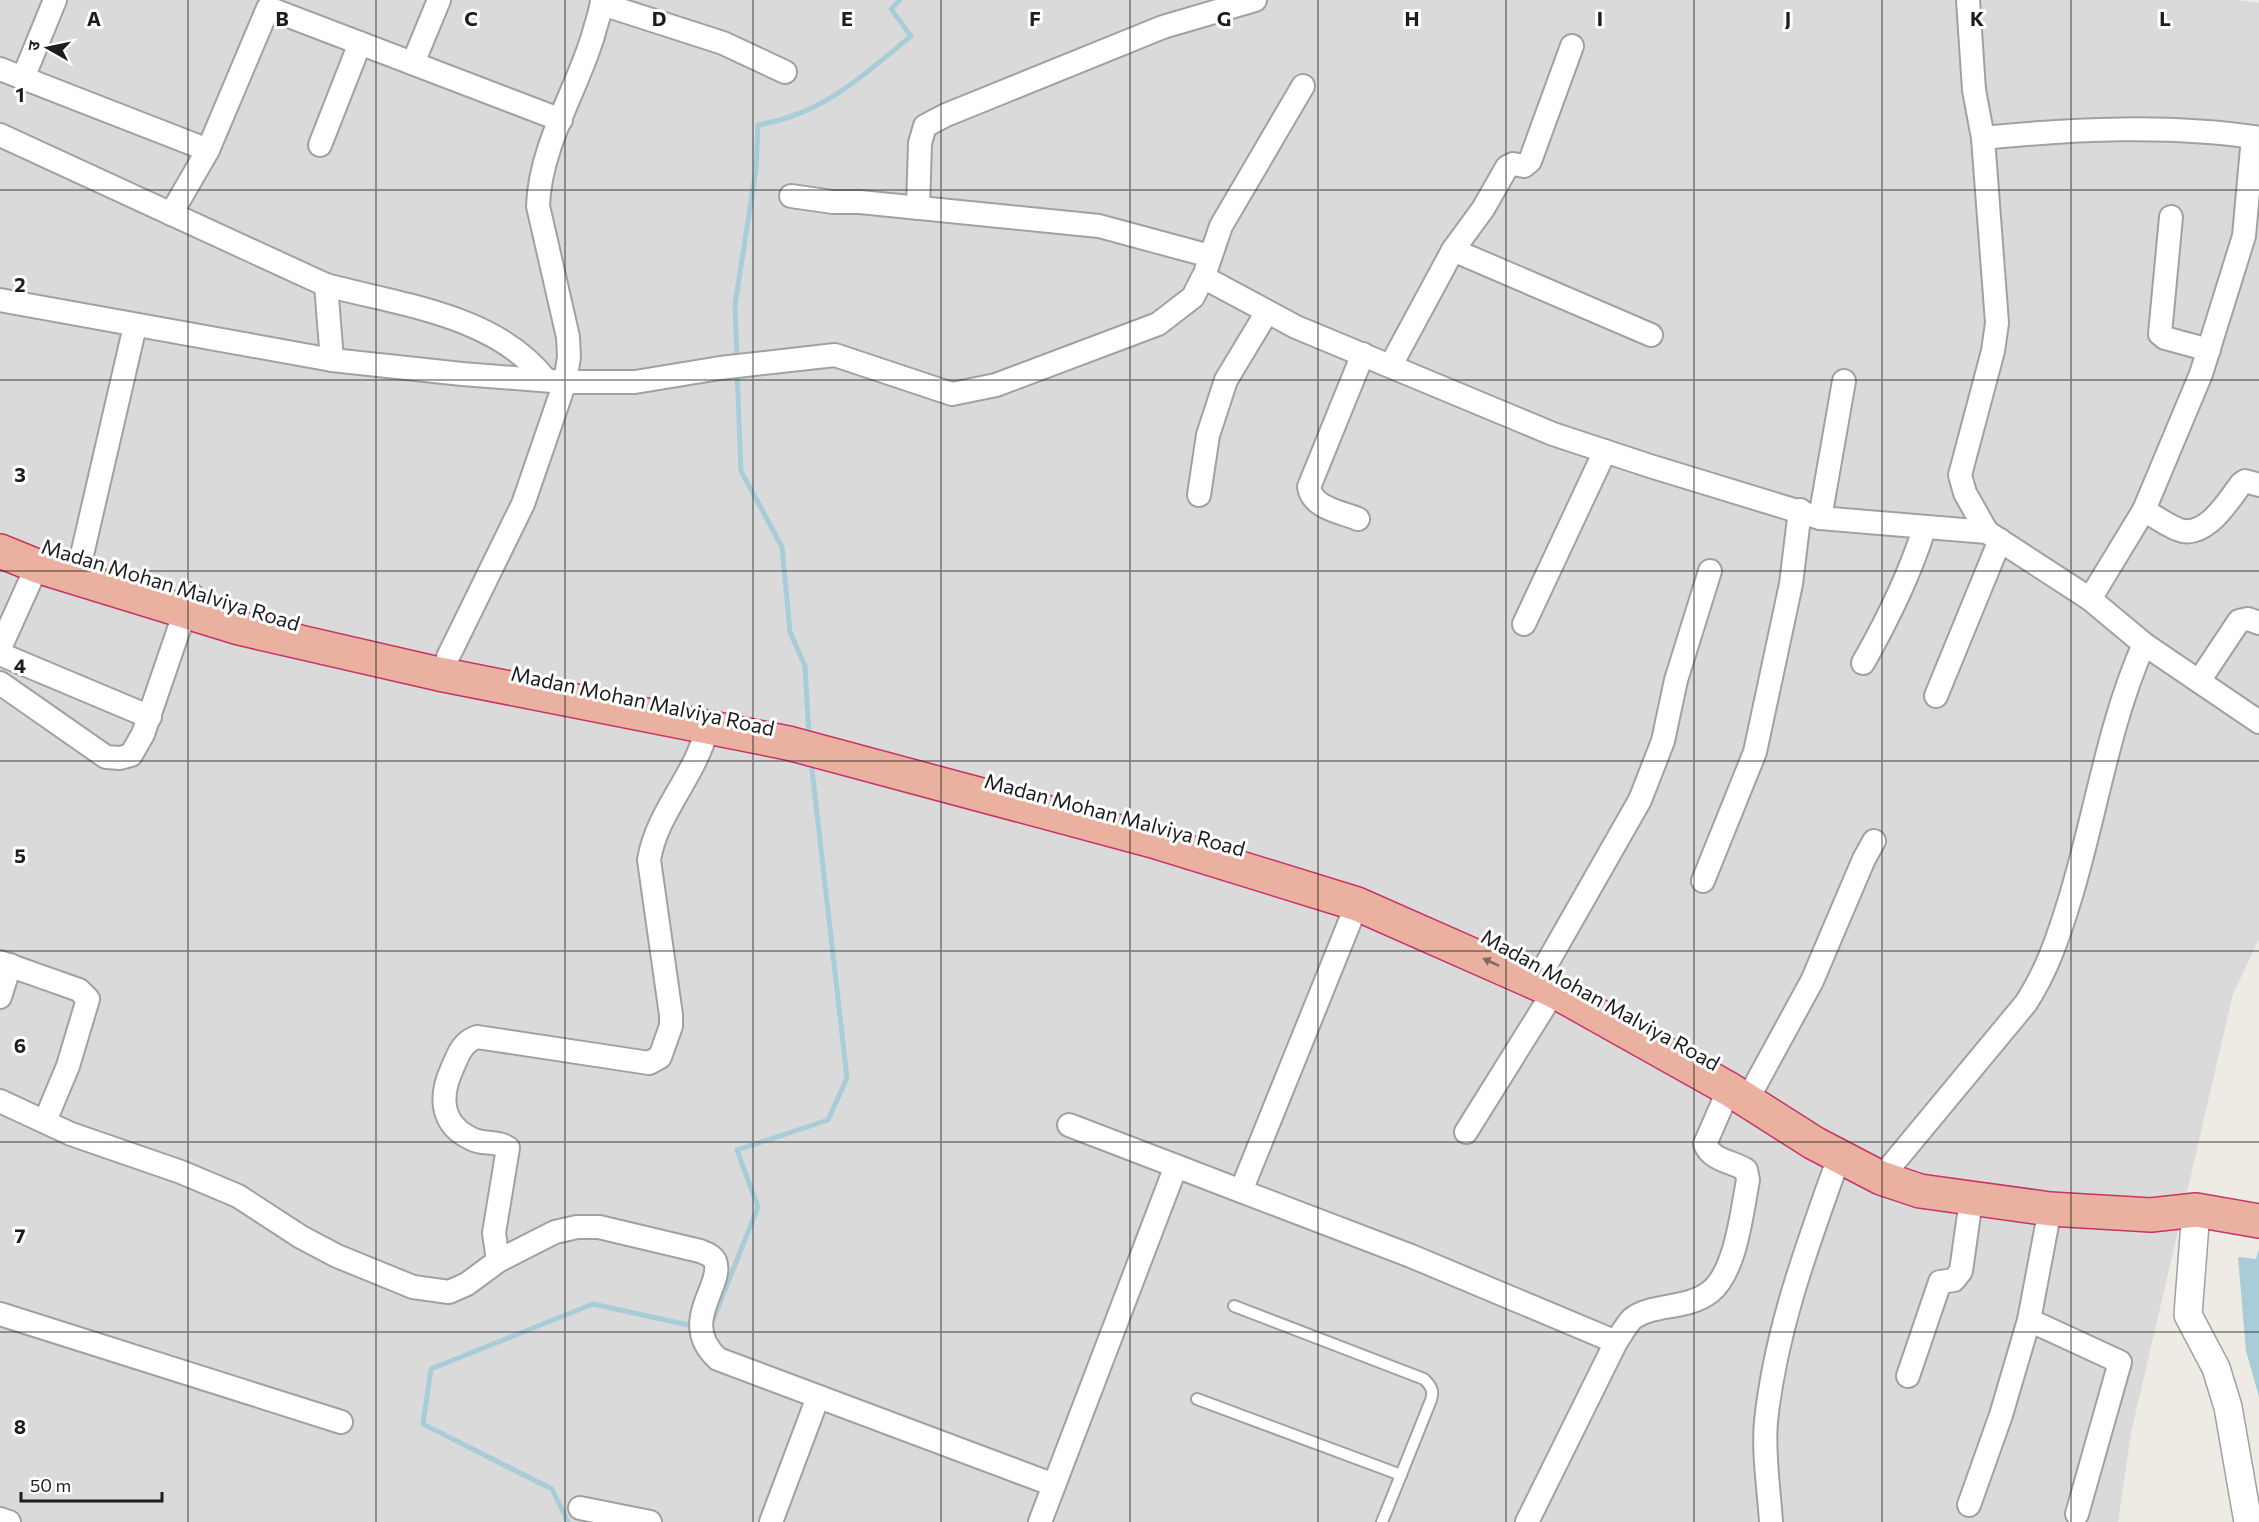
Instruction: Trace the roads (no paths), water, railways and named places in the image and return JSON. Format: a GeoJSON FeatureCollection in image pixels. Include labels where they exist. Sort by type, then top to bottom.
{"type":"FeatureCollection","features":[{"type":"Feature","properties":{"kind":"highway","name":"Madan Mohan Malviya Road"},"geometry":{"type":"LineString","coordinates":[[0,529],[189,602],[238,628],[439,674],[707,728],[788,738]]}},
{"type":"Feature","properties":{"kind":"highway","name":"Madan Mohan Malviya Road"},"geometry":{"type":"LineString","coordinates":[[0,551],[37,566],[189,602],[448,657],[1135,819],[1378,890],[1475,930],[1550,978],[1744,1092],[1920,1191],[1971,1200],[2050,1209],[2151,1215],[2189,1209]]}},
{"type":"Feature","properties":{"kind":"highway","name":"Madan Mohan Malviya Road"},"geometry":{"type":"LineString","coordinates":[[853,753],[1153,841],[1357,904],[1550,978]]}},
{"type":"Feature","properties":{"kind":"highway","name":"Madan Mohan Malviya Road"},"geometry":{"type":"LineString","coordinates":[[1744,1092],[1839,1157],[1886,1172],[2045,1195],[2150,1200],[2257,1221]]}},
{"type":"Feature","properties":{"kind":"street"},"geometry":{"type":"LineString","coordinates":[[23,78],[55,0]]}},
{"type":"Feature","properties":{"kind":"street"},"geometry":{"type":"LineString","coordinates":[[413,63],[439,0]]}},
{"type":"Feature","properties":{"kind":"street"},"geometry":{"type":"LineString","coordinates":[[918,208],[920,144],[925,126],[946,115],[1163,27],[1255,0]]}},
{"type":"Feature","properties":{"kind":"street"},"geometry":{"type":"LineString","coordinates":[[1968,0],[1974,90],[1983,138],[1997,323],[1993,351],[1960,475],[1965,493],[1994,536],[2090,599],[2144,644],[2259,722]]}},
{"type":"Feature","properties":{"kind":"street"},"geometry":{"type":"LineString","coordinates":[[448,657],[523,504],[556,381],[569,357],[568,337],[538,206],[541,178],[588,52],[602,2],[723,43],[785,72]]}},
{"type":"Feature","properties":{"kind":"street"},"geometry":{"type":"LineString","coordinates":[[171,214],[208,150],[270,4],[360,43],[561,120]]}},
{"type":"Feature","properties":{"kind":"street"},"geometry":{"type":"LineString","coordinates":[[320,145],[360,43]]}},
{"type":"Feature","properties":{"kind":"street"},"geometry":{"type":"LineString","coordinates":[[1391,365],[1453,250],[1484,209],[1508,166],[1524,165],[1530,161],[1572,46]]}},
{"type":"Feature","properties":{"kind":"street"},"geometry":{"type":"LineString","coordinates":[[0,69],[208,150]]}},
{"type":"Feature","properties":{"kind":"street"},"geometry":{"type":"LineString","coordinates":[[0,300],[332,360],[556,381],[635,382],[720,368],[835,355],[952,394],[985,387],[1158,324],[1193,297],[1207,267],[1221,226],[1303,86]]}},
{"type":"Feature","properties":{"kind":"street"},"geometry":{"type":"LineString","coordinates":[[1983,138],[2069,129],[2175,132],[2256,138],[2244,236],[2201,374],[2144,510],[2090,599]]}},
{"type":"Feature","properties":{"kind":"street"},"geometry":{"type":"LineString","coordinates":[[0,135],[326,285],[453,319],[492,334],[515,347],[556,381]]}},
{"type":"Feature","properties":{"kind":"street"},"geometry":{"type":"LineString","coordinates":[[791,196],[833,202],[1099,226],[1207,267],[1267,312],[1296,327],[1553,434],[1810,514],[1994,536]]}},
{"type":"Feature","properties":{"kind":"street"},"geometry":{"type":"LineString","coordinates":[[2171,217],[2160,334],[2165,338],[2209,350]]}},
{"type":"Feature","properties":{"kind":"street"},"geometry":{"type":"LineString","coordinates":[[1453,250],[1651,335]]}},
{"type":"Feature","properties":{"kind":"street"},"geometry":{"type":"LineString","coordinates":[[326,285],[332,360]]}},
{"type":"Feature","properties":{"kind":"street"},"geometry":{"type":"LineString","coordinates":[[1199,495],[1208,435],[1226,380],[1267,312]]}},
{"type":"Feature","properties":{"kind":"street"},"geometry":{"type":"LineString","coordinates":[[81,559],[135,326]]}},
{"type":"Feature","properties":{"kind":"street"},"geometry":{"type":"LineString","coordinates":[[1358,519],[1317,503],[1310,496],[1308,487],[1363,354]]}},
{"type":"Feature","properties":{"kind":"street"},"geometry":{"type":"LineString","coordinates":[[1703,881],[1755,752],[1791,585],[1844,381]]}},
{"type":"Feature","properties":{"kind":"street"},"geometry":{"type":"LineString","coordinates":[[1524,624],[1605,451]]}},
{"type":"Feature","properties":{"kind":"street"},"geometry":{"type":"LineString","coordinates":[[2144,510],[2178,530],[2189,532],[2204,527],[2245,481],[2259,485]]}},
{"type":"Feature","properties":{"kind":"street"},"geometry":{"type":"LineString","coordinates":[[1863,663],[1891,615],[1912,568],[1924,529]]}},
{"type":"Feature","properties":{"kind":"street"},"geometry":{"type":"LineString","coordinates":[[1936,696],[1994,536]]}},
{"type":"Feature","properties":{"kind":"street"},"geometry":{"type":"LineString","coordinates":[[0,648],[37,566]]}},
{"type":"Feature","properties":{"kind":"street"},"geometry":{"type":"LineString","coordinates":[[1466,1131],[1550,978],[1645,790],[1663,741],[1676,680],[1710,571]]}},
{"type":"Feature","properties":{"kind":"street"},"geometry":{"type":"LineString","coordinates":[[0,683],[106,757],[120,758],[131,755],[138,748],[150,717],[189,602]]}},
{"type":"Feature","properties":{"kind":"street"},"geometry":{"type":"LineString","coordinates":[[2199,681],[2239,621],[2247,619],[2259,623]]}},
{"type":"Feature","properties":{"kind":"street"},"geometry":{"type":"LineString","coordinates":[[1886,1172],[2026,1003],[2040,981],[2060,932],[2085,851],[2126,685],[2144,644]]}},
{"type":"Feature","properties":{"kind":"street"},"geometry":{"type":"LineString","coordinates":[[0,654],[150,717]]}},
{"type":"Feature","properties":{"kind":"street"},"geometry":{"type":"LineString","coordinates":[[498,1261],[494,1233],[508,1148],[498,1143],[472,1139],[448,1119],[444,1109],[450,1073],[461,1049],[468,1040],[477,1037],[649,1063],[656,1062],[660,1058],[671,1026],[671,1015],[649,860],[652,844],[663,816],[697,761],[707,728]]}},
{"type":"Feature","properties":{"kind":"street"},"geometry":{"type":"LineString","coordinates":[[1527,1522],[1616,1342],[1630,1321],[1641,1313],[1693,1302],[1711,1292],[1724,1275],[1733,1252],[1748,1180],[1746,1170],[1708,1152],[1705,1144],[1744,1092],[1812,981],[1874,841]]}},
{"type":"Feature","properties":{"kind":"street"},"geometry":{"type":"LineString","coordinates":[[1241,1191],[1357,904]]}},
{"type":"Feature","properties":{"kind":"street"},"geometry":{"type":"LineString","coordinates":[[0,997],[5,963],[79,990],[88,999],[68,1066],[45,1121]]}},
{"type":"Feature","properties":{"kind":"street"},"geometry":{"type":"LineString","coordinates":[[0,1101],[71,1134],[171,1168],[238,1196],[301,1237],[396,1282],[449,1292],[467,1284],[498,1261],[555,1232],[577,1227],[599,1227],[700,1251],[710,1256],[715,1262],[716,1270],[702,1323],[705,1344],[717,1359],[1054,1485]]}},
{"type":"Feature","properties":{"kind":"street"},"geometry":{"type":"LineString","coordinates":[[1070,1125],[1411,1256],[1616,1342]]}},
{"type":"Feature","properties":{"kind":"street"},"geometry":{"type":"LineString","coordinates":[[1771,1522],[1766,1423],[1780,1332],[1792,1288],[1839,1157]]}},
{"type":"Feature","properties":{"kind":"street"},"geometry":{"type":"LineString","coordinates":[[1040,1522],[1176,1166]]}},
{"type":"Feature","properties":{"kind":"street"},"geometry":{"type":"LineString","coordinates":[[1908,1376],[1940,1282],[1954,1280],[1961,1271],[1971,1200]]}},
{"type":"Feature","properties":{"kind":"street"},"geometry":{"type":"LineString","coordinates":[[1970,1505],[2030,1320],[2050,1209]]}},
{"type":"Feature","properties":{"kind":"street"},"geometry":{"type":"LineString","coordinates":[[2189,1209],[2188,1315],[2216,1368],[2228,1407],[2248,1522]]}},
{"type":"Feature","properties":{"kind":"street"},"geometry":{"type":"LineString","coordinates":[[0,1314],[341,1422]]}},
{"type":"Feature","properties":{"kind":"street"},"geometry":{"type":"LineString","coordinates":[[2030,1320],[2120,1362],[2077,1514]]}},
{"type":"Feature","properties":{"kind":"street"},"geometry":{"type":"LineString","coordinates":[[771,1522],[818,1397]]}},
{"type":"Feature","properties":{"kind":"street"},"geometry":{"type":"LineString","coordinates":[[580,1508],[650,1522]]}},
{"type":"Feature","properties":{"kind":"street"},"geometry":{"type":"LineString","coordinates":[[0,1518],[9,1522]]}},
{"type":"Feature","properties":{"kind":"lane"},"geometry":{"type":"LineString","coordinates":[[1234,1306],[1424,1379],[1431,1386],[1433,1392],[1431,1400],[1382,1522]]}},
{"type":"Feature","properties":{"kind":"lane"},"geometry":{"type":"LineString","coordinates":[[1197,1399],[1401,1475]]}},
{"type":"Feature","properties":{"kind":"water"},"geometry":{"type":"Polygon","coordinates":[[[2259,1249],[2259,1397],[2246,1351],[2238,1257],[2256,1259],[2259,1249]]]}},
{"type":"Feature","properties":{"kind":"waterway"},"geometry":{"type":"LineString","coordinates":[[737,361],[735,305],[756,169],[758,125],[781,120],[822,103],[859,79],[911,36],[891,9],[900,0]]}},
{"type":"Feature","properties":{"kind":"waterway"},"geometry":{"type":"LineString","coordinates":[[737,370],[741,471],[782,547],[790,632],[805,666],[809,736]]}},
{"type":"Feature","properties":{"kind":"waterway"},"geometry":{"type":"LineString","coordinates":[[708,1321],[713,1320],[758,1207],[737,1150],[828,1120],[847,1078],[811,761]]}},
{"type":"Feature","properties":{"kind":"waterway"},"geometry":{"type":"LineString","coordinates":[[568,1522],[552,1489],[423,1424],[431,1369],[593,1304],[688,1325],[696,1323]]}}]}
